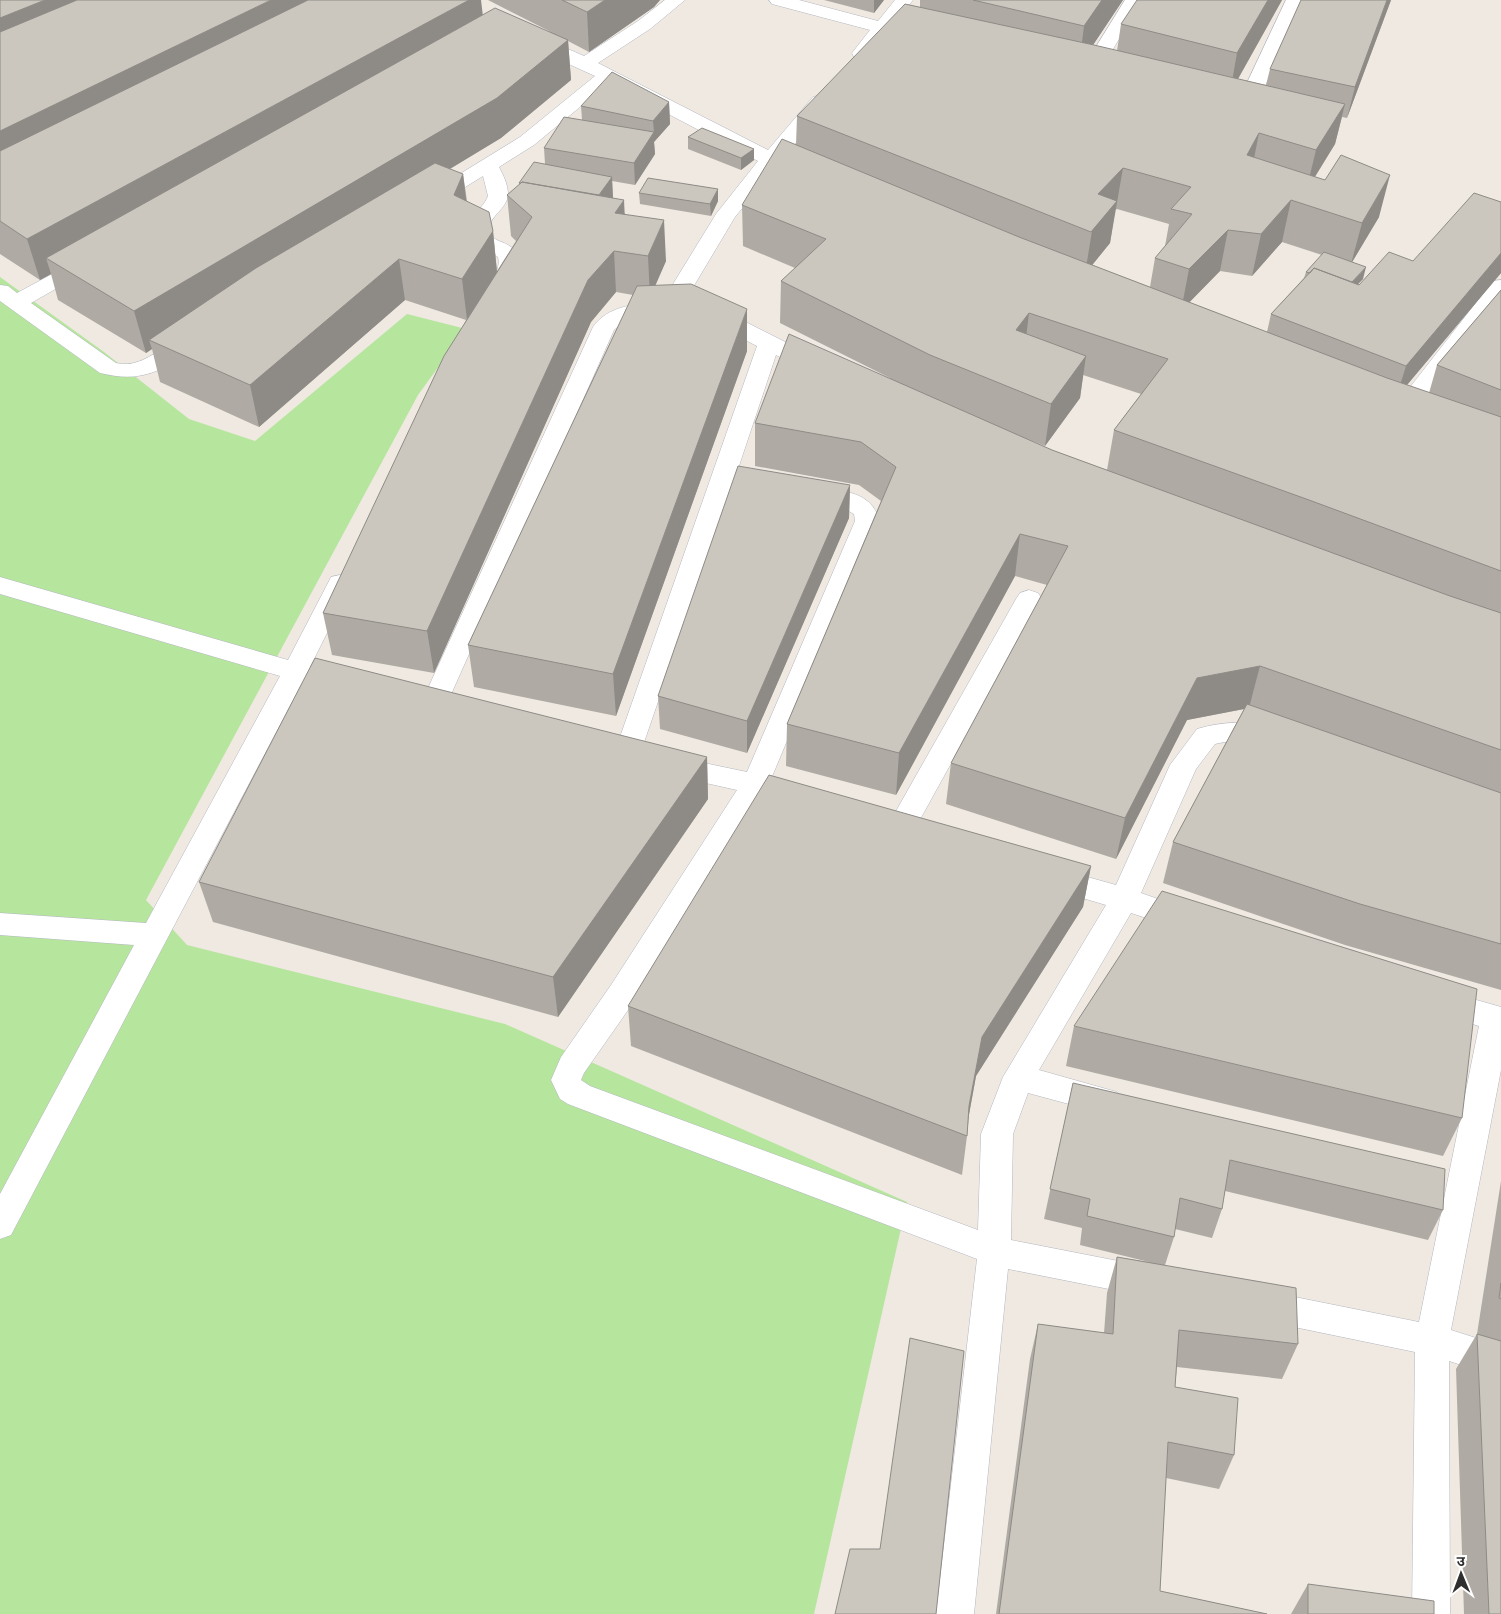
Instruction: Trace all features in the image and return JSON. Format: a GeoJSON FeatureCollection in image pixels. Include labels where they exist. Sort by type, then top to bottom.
{"type":"FeatureCollection","features":[{"type":"Feature","properties":{"kind":"street"},"geometry":{"type":"LineString","coordinates":[[585,63],[644,26],[676,0]]}},
{"type":"Feature","properties":{"kind":"street"},"geometry":{"type":"LineString","coordinates":[[778,0],[920,37]]}},
{"type":"Feature","properties":{"kind":"street"},"geometry":{"type":"LineString","coordinates":[[837,377],[702,310],[684,298],[681,290],[686,278],[726,214],[779,163],[840,78],[883,28],[904,0]]}},
{"type":"Feature","properties":{"kind":"street"},"geometry":{"type":"LineString","coordinates":[[1087,76],[1134,0]]}},
{"type":"Feature","properties":{"kind":"street"},"geometry":{"type":"LineString","coordinates":[[1242,115],[1295,0]]}},
{"type":"Feature","properties":{"kind":"street"},"geometry":{"type":"LineString","coordinates":[[517,34],[585,63],[779,163]]}},
{"type":"Feature","properties":{"kind":"street"},"geometry":{"type":"LineString","coordinates":[[1068,72],[1106,81]]}},
{"type":"Feature","properties":{"kind":"street"},"geometry":{"type":"LineString","coordinates":[[412,211],[489,166],[527,141],[607,75]]}},
{"type":"Feature","properties":{"kind":"street"},"geometry":{"type":"LineString","coordinates":[[1222,110],[1261,120]]}},
{"type":"Feature","properties":{"kind":"street"},"geometry":{"type":"LineString","coordinates":[[488,306],[508,273],[510,266],[509,258],[504,252],[480,238],[478,231],[478,224],[497,200],[498,194],[489,166]]}},
{"type":"Feature","properties":{"kind":"street"},"geometry":{"type":"LineString","coordinates":[[9,296],[104,254]]}},
{"type":"Feature","properties":{"kind":"street"},"geometry":{"type":"LineString","coordinates":[[1401,414],[1501,286]]}},
{"type":"Feature","properties":{"kind":"street"},"geometry":{"type":"LineString","coordinates":[[9,296],[108,368],[122,372],[134,372],[150,367],[201,336]]}},
{"type":"Feature","properties":{"kind":"street"},"geometry":{"type":"LineString","coordinates":[[431,710],[604,327],[623,312],[640,310],[702,310]]}},
{"type":"Feature","properties":{"kind":"street"},"geometry":{"type":"LineString","coordinates":[[626,757],[769,344]]}},
{"type":"Feature","properties":{"kind":"street"},"geometry":{"type":"LineString","coordinates":[[722,480],[851,501],[864,507],[867,521],[755,784],[622,994],[572,1066],[566,1080],[571,1090],[579,1095],[994,1251],[1179,1288]]}},
{"type":"Feature","properties":{"kind":"street"},"geometry":{"type":"LineString","coordinates":[[0,1225],[295,672],[348,566]]}},
{"type":"Feature","properties":{"kind":"street"},"geometry":{"type":"LineString","coordinates":[[0,585],[368,693]]}},
{"type":"Feature","properties":{"kind":"street"},"geometry":{"type":"LineString","coordinates":[[897,835],[1029,599]]}},
{"type":"Feature","properties":{"kind":"street"},"geometry":{"type":"LineString","coordinates":[[404,703],[459,717]]}},
{"type":"Feature","properties":{"kind":"street"},"geometry":{"type":"LineString","coordinates":[[955,1614],[974,1415],[994,1251],[998,1134],[1018,1077],[1124,899],[1184,765],[1206,736],[1224,732],[1257,733],[1293,746]]}},
{"type":"Feature","properties":{"kind":"street"},"geometry":{"type":"LineString","coordinates":[[598,750],[755,784],[791,796]]}},
{"type":"Feature","properties":{"kind":"street"},"geometry":{"type":"LineString","coordinates":[[870,825],[925,843]]}},
{"type":"Feature","properties":{"kind":"street"},"geometry":{"type":"LineString","coordinates":[[1029,872],[1124,899],[1208,927]]}},
{"type":"Feature","properties":{"kind":"street"},"geometry":{"type":"LineString","coordinates":[[0,924],[154,935]]}},
{"type":"Feature","properties":{"kind":"street"},"geometry":{"type":"LineString","coordinates":[[1413,994],[1498,1019],[1446,1194],[1432,1340],[1431,1614]]}},
{"type":"Feature","properties":{"kind":"street"},"geometry":{"type":"LineString","coordinates":[[1018,1077],[1133,1109]]}},
{"type":"Feature","properties":{"kind":"street"},"geometry":{"type":"LineString","coordinates":[[1227,1298],[1432,1340],[1501,1362]]}},
{"type":"Feature","properties":{"kind":"green space"},"geometry":{"type":"Polygon","coordinates":[[[0,277],[104,352],[189,419],[255,441],[407,314],[466,329],[418,395],[146,900],[187,945],[505,1024],[907,1202],[814,1614],[0,1614],[0,277]]]}},
{"type":"Feature","properties":{"kind":"building"},"geometry":{"type":"Polygon","coordinates":[[[0,0],[45,0],[0,18],[0,0]]]}},
{"type":"Feature","properties":{"kind":"building"},"geometry":{"type":"Polygon","coordinates":[[[77,0],[271,0],[0,131],[0,32],[77,0]]]}},
{"type":"Feature","properties":{"kind":"building"},"geometry":{"type":"Polygon","coordinates":[[[308,0],[469,0],[27,239],[0,221],[0,151],[308,0]]]}},
{"type":"Feature","properties":{"kind":"building"},"geometry":{"type":"Polygon","coordinates":[[[562,0],[605,0],[587,12],[562,0]]]}},
{"type":"Feature","properties":{"kind":"building"},"geometry":{"type":"Polygon","coordinates":[[[973,0],[1102,0],[1084,26],[973,0]]]}},
{"type":"Feature","properties":{"kind":"building"},"geometry":{"type":"Polygon","coordinates":[[[1137,0],[1268,0],[1237,53],[1121,24],[1137,0]]]}},
{"type":"Feature","properties":{"kind":"building"},"geometry":{"type":"Polygon","coordinates":[[[1301,0],[1387,0],[1355,87],[1270,69],[1301,0]]]}},
{"type":"Feature","properties":{"kind":"building"},"geometry":{"type":"Polygon","coordinates":[[[905,4],[1094,45],[1345,104],[1316,150],[1259,133],[1247,155],[1325,180],[1341,155],[1390,175],[1362,223],[1291,200],[1261,234],[1228,230],[1189,269],[1155,258],[1192,214],[1171,209],[1191,187],[1123,168],[1098,194],[1117,201],[1091,232],[797,116],[905,4]]]}},
{"type":"Feature","properties":{"kind":"building"},"geometry":{"type":"Polygon","coordinates":[[[495,8],[568,40],[497,98],[134,311],[46,258],[495,8]]]}},
{"type":"Feature","properties":{"kind":"building"},"geometry":{"type":"Polygon","coordinates":[[[612,72],[669,102],[653,121],[581,106],[612,72]]]}},
{"type":"Feature","properties":{"kind":"building"},"geometry":{"type":"Polygon","coordinates":[[[564,117],[654,132],[634,163],[544,148],[564,117]]]}},
{"type":"Feature","properties":{"kind":"building"},"geometry":{"type":"Polygon","coordinates":[[[702,128],[754,149],[741,158],[688,137],[702,128]]]}},
{"type":"Feature","properties":{"kind":"building"},"geometry":{"type":"Polygon","coordinates":[[[782,139],[1019,237],[1387,378],[1501,417],[1501,571],[1114,430],[1168,359],[1029,313],[1016,330],[1086,356],[1051,404],[930,355],[781,281],[826,239],[742,205],[782,139]]]}},
{"type":"Feature","properties":{"kind":"building"},"geometry":{"type":"Polygon","coordinates":[[[534,162],[612,177],[599,195],[519,183],[534,162]]]}},
{"type":"Feature","properties":{"kind":"building"},"geometry":{"type":"Polygon","coordinates":[[[435,163],[463,174],[454,195],[489,212],[493,231],[462,279],[399,259],[250,385],[149,340],[256,268],[435,163]]]}},
{"type":"Feature","properties":{"kind":"building"},"geometry":{"type":"Polygon","coordinates":[[[648,178],[718,189],[710,204],[639,193],[648,178]]]}},
{"type":"Feature","properties":{"kind":"building"},"geometry":{"type":"Polygon","coordinates":[[[522,182],[624,200],[615,213],[664,220],[648,256],[614,251],[588,280],[427,631],[323,613],[444,356],[532,217],[507,195],[522,182]]]}},
{"type":"Feature","properties":{"kind":"building"},"geometry":{"type":"Polygon","coordinates":[[[1474,193],[1501,202],[1501,253],[1406,366],[1271,314],[1314,268],[1359,285],[1389,252],[1413,261],[1474,193]]]}},
{"type":"Feature","properties":{"kind":"building"},"geometry":{"type":"Polygon","coordinates":[[[1324,252],[1366,267],[1352,282],[1314,268],[1310,273],[1306,272],[1324,252]]]}},
{"type":"Feature","properties":{"kind":"building"},"geometry":{"type":"Polygon","coordinates":[[[691,284],[747,309],[613,674],[468,645],[637,286],[691,284]]]}},
{"type":"Feature","properties":{"kind":"building"},"geometry":{"type":"Polygon","coordinates":[[[1501,290],[1501,390],[1437,365],[1501,290]]]}},
{"type":"Feature","properties":{"kind":"building"},"geometry":{"type":"Polygon","coordinates":[[[789,334],[1052,450],[1501,613],[1501,750],[1260,666],[1197,678],[1125,818],[951,763],[1068,546],[1020,534],[899,753],[787,724],[896,467],[861,442],[755,423],[789,334]]]}},
{"type":"Feature","properties":{"kind":"building"},"geometry":{"type":"Polygon","coordinates":[[[738,466],[850,485],[747,721],[658,696],[738,466]]]}},
{"type":"Feature","properties":{"kind":"building"},"geometry":{"type":"Polygon","coordinates":[[[315,658],[707,757],[553,977],[199,882],[315,658]]]}},
{"type":"Feature","properties":{"kind":"building"},"geometry":{"type":"Polygon","coordinates":[[[1247,704],[1501,793],[1501,944],[1360,904],[1173,842],[1247,704]]]}},
{"type":"Feature","properties":{"kind":"building"},"geometry":{"type":"Polygon","coordinates":[[[769,775],[1091,866],[982,1037],[969,1106],[967,1136],[628,1006],[769,775]]]}},
{"type":"Feature","properties":{"kind":"building"},"geometry":{"type":"Polygon","coordinates":[[[1162,891],[1477,989],[1462,1118],[1074,1026],[1162,891]]]}},
{"type":"Feature","properties":{"kind":"building"},"geometry":{"type":"Polygon","coordinates":[[[1073,1083],[1445,1169],[1443,1210],[1230,1160],[1222,1209],[1180,1198],[1174,1237],[1087,1216],[1090,1199],[1050,1189],[1073,1083]]]}},
{"type":"Feature","properties":{"kind":"building"},"geometry":{"type":"Polygon","coordinates":[[[1117,1257],[1296,1288],[1298,1344],[1179,1330],[1175,1387],[1238,1398],[1234,1455],[1168,1442],[1160,1591],[1267,1614],[999,1614],[1038,1324],[1113,1334],[1117,1257]]]}},
{"type":"Feature","properties":{"kind":"building"},"geometry":{"type":"Polygon","coordinates":[[[1501,1283],[1501,1299],[1499,1298],[1501,1283]]]}},
{"type":"Feature","properties":{"kind":"building"},"geometry":{"type":"Polygon","coordinates":[[[1477,1334],[1501,1341],[1501,1614],[1489,1614],[1477,1334]]]}},
{"type":"Feature","properties":{"kind":"building"},"geometry":{"type":"Polygon","coordinates":[[[910,1338],[964,1351],[936,1614],[835,1614],[850,1549],[880,1549],[910,1338]]]}},
{"type":"Feature","properties":{"kind":"building"},"geometry":{"type":"Polygon","coordinates":[[[1308,1584],[1434,1601],[1434,1614],[1308,1614],[1308,1584]]]}}]}
